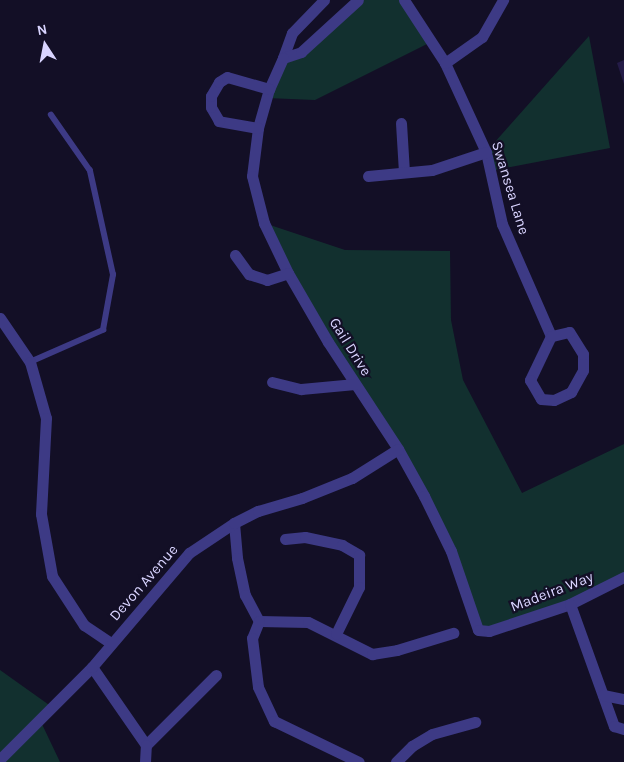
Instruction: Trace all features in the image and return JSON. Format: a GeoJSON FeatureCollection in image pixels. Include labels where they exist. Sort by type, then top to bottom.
{"type":"FeatureCollection","features":[{"type":"Feature","properties":{"kind":"street","name":"Gail Drive"},"geometry":{"type":"LineString","coordinates":[[324,0],[292,33],[269,89],[258,128],[252,176],[264,223],[288,273],[355,384],[398,449],[451,551],[478,630],[489,631]]}},
{"type":"Feature","properties":{"kind":"street"},"geometry":{"type":"LineString","coordinates":[[282,58],[301,52],[358,0]]}},
{"type":"Feature","properties":{"kind":"street","name":"Swansea Lane"},"geometry":{"type":"LineString","coordinates":[[404,0],[445,63],[486,152],[502,224],[551,336]]}},
{"type":"Feature","properties":{"kind":"street"},"geometry":{"type":"LineString","coordinates":[[445,63],[482,37],[503,0]]}},
{"type":"Feature","properties":{"kind":"street"},"geometry":{"type":"LineString","coordinates":[[258,128],[219,121],[211,107],[210,96],[219,82],[227,77],[269,89]]}},
{"type":"Feature","properties":{"kind":"street"},"geometry":{"type":"LineString","coordinates":[[401,123],[404,172]]}},
{"type":"Feature","properties":{"kind":"street"},"geometry":{"type":"LineString","coordinates":[[368,176],[432,170],[486,152]]}},
{"type":"Feature","properties":{"kind":"street"},"geometry":{"type":"LineString","coordinates":[[235,255],[250,274],[267,280],[288,273]]}},
{"type":"Feature","properties":{"kind":"street"},"geometry":{"type":"LineString","coordinates":[[0,318],[30,362],[46,418],[42,514],[52,576],[84,625],[111,643]]}},
{"type":"Feature","properties":{"kind":"street"},"geometry":{"type":"LineString","coordinates":[[569,332],[583,354],[583,370],[571,392],[554,400],[541,399],[530,380],[551,336],[569,332]]}},
{"type":"Feature","properties":{"kind":"street"},"geometry":{"type":"LineString","coordinates":[[272,382],[301,389],[355,384]]}},
{"type":"Feature","properties":{"kind":"street","name":"Devon Avenue"},"geometry":{"type":"LineString","coordinates":[[0,759],[92,668],[111,643],[189,553],[234,523],[258,510],[302,498],[352,478],[398,449]]}},
{"type":"Feature","properties":{"kind":"street"},"geometry":{"type":"LineString","coordinates":[[234,523],[237,558],[245,595],[259,621]]}},
{"type":"Feature","properties":{"kind":"street"},"geometry":{"type":"LineString","coordinates":[[285,539],[305,536],[342,545],[359,556],[359,587],[336,634]]}},
{"type":"Feature","properties":{"kind":"street","name":"Madeira Way"},"geometry":{"type":"LineString","coordinates":[[489,631],[570,604],[624,578]]}},
{"type":"Feature","properties":{"kind":"street"},"geometry":{"type":"LineString","coordinates":[[570,604],[597,685],[603,695],[614,726],[624,729]]}},
{"type":"Feature","properties":{"kind":"street"},"geometry":{"type":"LineString","coordinates":[[259,621],[308,622],[336,634],[345,642],[372,654],[397,650],[454,633]]}},
{"type":"Feature","properties":{"kind":"street"},"geometry":{"type":"LineString","coordinates":[[259,621],[252,638],[258,687],[274,721],[359,762]]}},
{"type":"Feature","properties":{"kind":"street"},"geometry":{"type":"LineString","coordinates":[[92,668],[146,745],[145,762]]}},
{"type":"Feature","properties":{"kind":"street"},"geometry":{"type":"LineString","coordinates":[[146,745],[216,675]]}},
{"type":"Feature","properties":{"kind":"street"},"geometry":{"type":"LineString","coordinates":[[603,695],[624,699]]}},
{"type":"Feature","properties":{"kind":"street"},"geometry":{"type":"LineString","coordinates":[[396,762],[412,746],[432,734],[475,722]]}},
{"type":"Feature","properties":{"kind":"lane"},"geometry":{"type":"LineString","coordinates":[[30,362],[102,330],[113,275],[90,171],[51,115]]}},
{"type":"Feature","properties":{"kind":"green space"},"geometry":{"type":"Polygon","coordinates":[[[358,0],[404,0],[431,42],[315,100],[267,98],[283,58],[301,52],[358,0]]]}},
{"type":"Feature","properties":{"kind":"green space"},"geometry":{"type":"Polygon","coordinates":[[[589,36],[610,148],[490,171],[486,152],[589,36]]]}},
{"type":"Feature","properties":{"kind":"green space"},"geometry":{"type":"Polygon","coordinates":[[[264,223],[345,250],[450,251],[451,320],[463,380],[522,493],[624,444],[624,577],[570,604],[478,630],[451,551],[264,223]]]}},
{"type":"Feature","properties":{"kind":"green space"},"geometry":{"type":"Polygon","coordinates":[[[0,670],[52,707],[40,720],[60,762],[0,762],[0,670]]]}},
{"type":"Feature","properties":{"kind":"building"},"geometry":{"type":"Polygon","coordinates":[[[624,60],[624,84],[617,63],[624,60]]]}}]}
